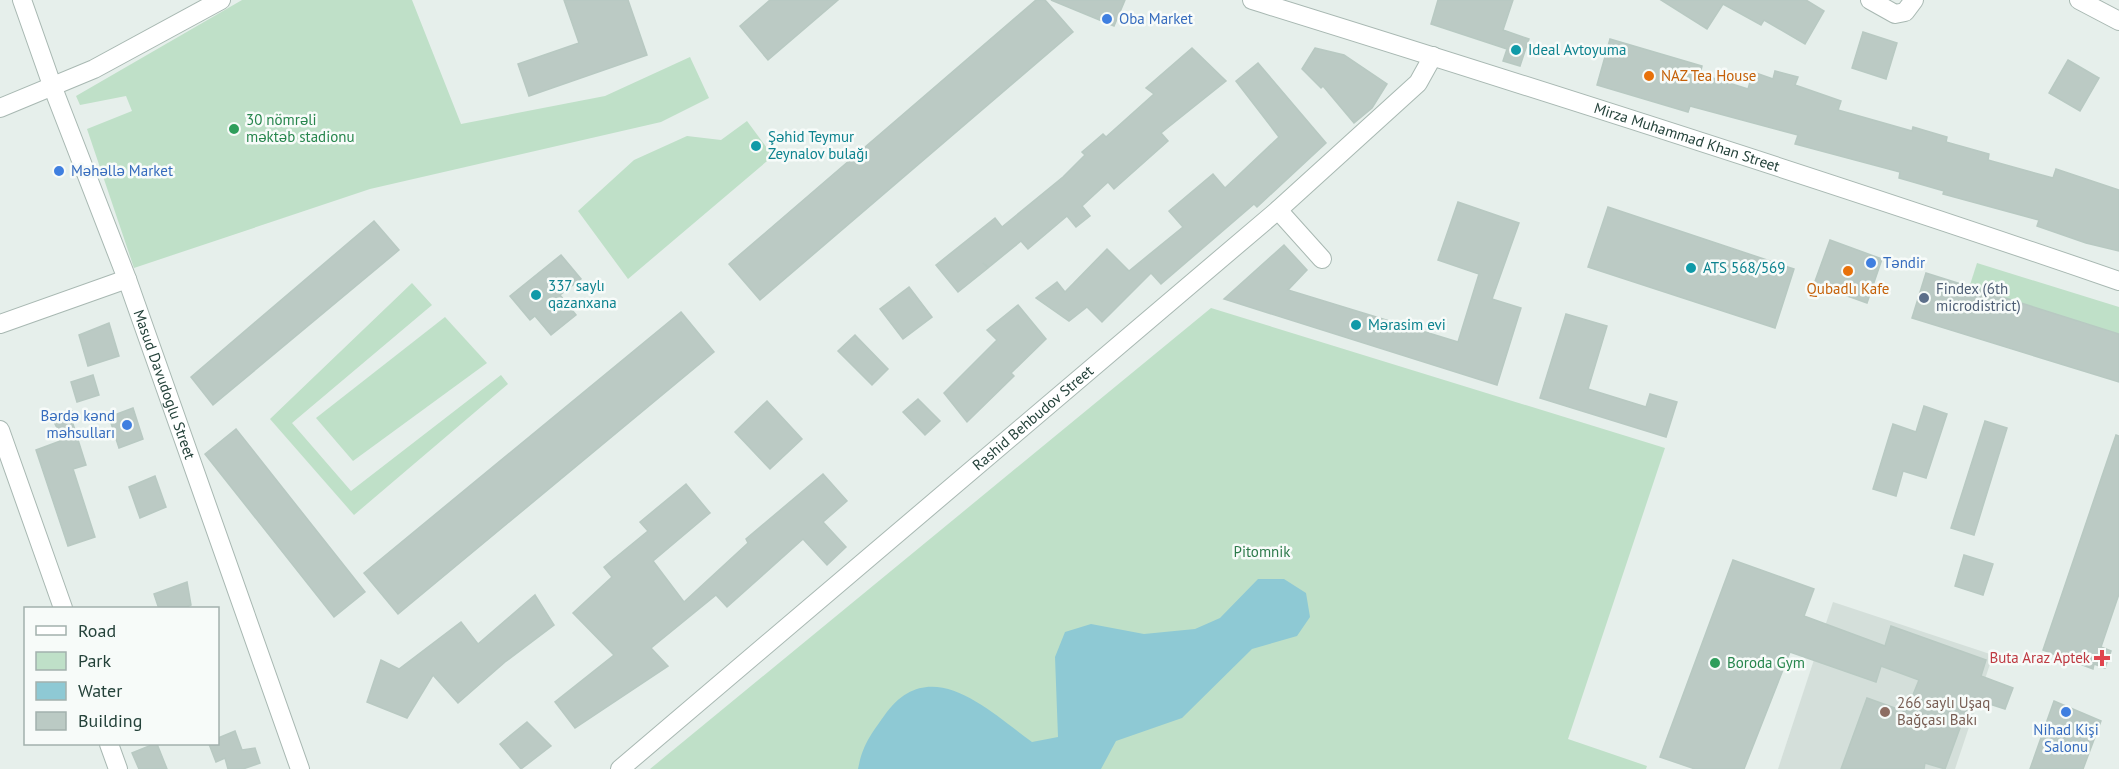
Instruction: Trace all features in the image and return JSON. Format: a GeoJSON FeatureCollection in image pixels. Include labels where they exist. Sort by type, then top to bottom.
{"type":"FeatureCollection","features":[{"type":"Feature","properties":{"kind":"street","name":"Masud Davudoglu Street"},"geometry":{"type":"LineString","coordinates":[[22,0],[53,88],[127,279],[300,769]]}},
{"type":"Feature","properties":{"kind":"street"},"geometry":{"type":"LineString","coordinates":[[0,108],[53,88],[94,69],[220,0]]}},
{"type":"Feature","properties":{"kind":"street","name":"Mirza Muhammad Khan Street"},"geometry":{"type":"LineString","coordinates":[[1252,0],[1903,206],[2119,280]]}},
{"type":"Feature","properties":{"kind":"street"},"geometry":{"type":"LineString","coordinates":[[1870,0],[1895,14],[1905,12],[1914,0]]}},
{"type":"Feature","properties":{"kind":"street"},"geometry":{"type":"LineString","coordinates":[[2079,0],[2119,21]]}},
{"type":"Feature","properties":{"kind":"street","name":"Rashid Behbudov Street"},"geometry":{"type":"LineString","coordinates":[[620,769],[1278,210],[1418,83],[1433,56]]}},
{"type":"Feature","properties":{"kind":"street"},"geometry":{"type":"LineString","coordinates":[[1278,210],[1322,259]]}},
{"type":"Feature","properties":{"kind":"street"},"geometry":{"type":"LineString","coordinates":[[0,324],[127,279]]}},
{"type":"Feature","properties":{"kind":"street"},"geometry":{"type":"LineString","coordinates":[[0,430],[62,607]]}},
{"type":"Feature","properties":{"kind":"street"},"geometry":{"type":"LineString","coordinates":[[109,745],[118,769]]}},
{"type":"Feature","properties":{"kind":"shaded area","name":"266 saylı Uşaq Bağçası Bakı"},"geometry":{"type":"Polygon","coordinates":[[[1833,602],[1993,655],[1955,769],[1778,769],[1833,602]]]}},
{"type":"Feature","properties":{"kind":"green space"},"geometry":{"type":"Polygon","coordinates":[[[242,0],[412,0],[461,124],[605,96],[690,57],[709,98],[661,122],[370,189],[134,268],[87,129],[132,111],[126,96],[80,105],[76,96],[242,0]]]}},
{"type":"Feature","properties":{"kind":"green space"},"geometry":{"type":"Polygon","coordinates":[[[747,121],[773,156],[628,279],[578,211],[634,160],[687,136],[721,140],[747,121]]]}},
{"type":"Feature","properties":{"kind":"green space"},"geometry":{"type":"Polygon","coordinates":[[[1977,263],[2119,307],[2119,334],[1969,288],[1977,263]]]}},
{"type":"Feature","properties":{"kind":"green space"},"geometry":{"type":"Polygon","coordinates":[[[412,283],[432,305],[292,423],[351,491],[501,375],[508,384],[354,515],[270,419],[412,283]]]}},
{"type":"Feature","properties":{"kind":"green space","name":"Pitomnik"},"geometry":{"type":"Polygon","coordinates":[[[1211,308],[1665,448],[1568,739],[1647,766],[1646,769],[650,769],[1211,308]]]}},
{"type":"Feature","properties":{"kind":"green space"},"geometry":{"type":"Polygon","coordinates":[[[445,317],[487,363],[353,461],[316,418],[445,317]]]}},
{"type":"Feature","properties":{"kind":"water"},"geometry":{"type":"Polygon","coordinates":[[[1258,579],[1284,579],[1306,593],[1310,617],[1297,636],[1252,649],[1182,718],[1116,741],[1101,769],[858,769],[865,747],[884,716],[901,697],[920,688],[939,687],[958,693],[997,715],[1032,742],[1058,737],[1055,657],[1065,632],[1091,624],[1144,634],[1195,629],[1220,618],[1258,579]]]}},
{"type":"Feature","properties":{"kind":"building"},"geometry":{"type":"Polygon","coordinates":[[[564,0],[628,0],[647,55],[529,96],[518,64],[579,43],[564,0]]]}},
{"type":"Feature","properties":{"kind":"building"},"geometry":{"type":"Polygon","coordinates":[[[770,0],[838,0],[768,60],[740,26],[770,0]]]}},
{"type":"Feature","properties":{"kind":"building"},"geometry":{"type":"Polygon","coordinates":[[[1036,0],[1045,0],[1073,32],[760,300],[729,264],[1036,0]]]}},
{"type":"Feature","properties":{"kind":"building","name":"Oba Market"},"geometry":{"type":"Polygon","coordinates":[[[1051,0],[1125,0],[1114,26],[1051,0]]]}},
{"type":"Feature","properties":{"kind":"building"},"geometry":{"type":"Polygon","coordinates":[[[1438,0],[1513,0],[1503,30],[1529,39],[1520,66],[1503,61],[1507,49],[1431,24],[1438,0]]]}},
{"type":"Feature","properties":{"kind":"building"},"geometry":{"type":"Polygon","coordinates":[[[1661,0],[1806,0],[1824,11],[1805,44],[1764,20],[1761,25],[1723,4],[1707,29],[1661,0]]]}},
{"type":"Feature","properties":{"kind":"building"},"geometry":{"type":"Polygon","coordinates":[[[1863,32],[1897,43],[1886,79],[1852,68],[1863,32]]]}},
{"type":"Feature","properties":{"kind":"building"},"geometry":{"type":"Polygon","coordinates":[[[1610,39],[1702,66],[1700,74],[1748,89],[1753,72],[1773,79],[1775,71],[1798,77],[1795,85],[1841,101],[1838,110],[1912,131],[1913,127],[1947,137],[1946,142],[1989,154],[1988,160],[2053,178],[2056,169],[2119,190],[2119,251],[2086,243],[2037,226],[2039,220],[1943,194],[1944,191],[1899,178],[1900,172],[1795,144],[1798,135],[1690,106],[1688,112],[1597,85],[1610,39]]]}},
{"type":"Feature","properties":{"kind":"building"},"geometry":{"type":"Polygon","coordinates":[[[1192,48],[1226,81],[1161,133],[1168,141],[1114,189],[1108,182],[1082,206],[1090,216],[1076,227],[1067,216],[1028,249],[1021,241],[989,267],[983,263],[988,268],[958,292],[936,265],[995,218],[1002,227],[1063,177],[1085,155],[1082,152],[1103,134],[1106,137],[1154,94],[1146,88],[1192,48]]]}},
{"type":"Feature","properties":{"kind":"building"},"geometry":{"type":"Polygon","coordinates":[[[1315,48],[1344,55],[1387,84],[1372,108],[1354,123],[1323,86],[1321,88],[1302,69],[1315,48]]]}},
{"type":"Feature","properties":{"kind":"building"},"geometry":{"type":"Polygon","coordinates":[[[2068,60],[2099,78],[2080,111],[2049,93],[2068,60]]]}},
{"type":"Feature","properties":{"kind":"building"},"geometry":{"type":"Polygon","coordinates":[[[1258,63],[1326,143],[1257,207],[1254,204],[1161,284],[1151,273],[1102,322],[1087,307],[1069,321],[1036,298],[1057,282],[1065,292],[1107,249],[1129,271],[1183,227],[1169,211],[1213,174],[1225,188],[1279,137],[1236,81],[1258,63]]]}},
{"type":"Feature","properties":{"kind":"building","name":"Mərasim evi"},"geometry":{"type":"Polygon","coordinates":[[[1458,202],[1519,223],[1492,299],[1521,308],[1497,385],[1224,299],[1284,245],[1307,270],[1288,290],[1458,342],[1479,274],[1438,260],[1458,202]]]}},
{"type":"Feature","properties":{"kind":"building","name":"ATS 568/569"},"geometry":{"type":"Polygon","coordinates":[[[1608,207],[1794,269],[1775,328],[1588,267],[1608,207]]]}},
{"type":"Feature","properties":{"kind":"building"},"geometry":{"type":"Polygon","coordinates":[[[374,221],[399,250],[213,405],[191,377],[374,221]]]}},
{"type":"Feature","properties":{"kind":"building","name":"Qubadlı Kafe"},"geometry":{"type":"Polygon","coordinates":[[[1830,240],[1882,259],[1867,303],[1814,284],[1830,240]]]}},
{"type":"Feature","properties":{"kind":"building","name":"337 saylı qazanxana"},"geometry":{"type":"Polygon","coordinates":[[[561,255],[581,279],[560,295],[576,315],[551,335],[535,316],[530,320],[510,296],[561,255]]]}},
{"type":"Feature","properties":{"kind":"building"},"geometry":{"type":"Polygon","coordinates":[[[1926,273],[2119,334],[2119,382],[1912,318],[1926,273]]]}},
{"type":"Feature","properties":{"kind":"building"},"geometry":{"type":"Polygon","coordinates":[[[909,287],[932,317],[903,339],[880,309],[909,287]]]}},
{"type":"Feature","properties":{"kind":"building"},"geometry":{"type":"Polygon","coordinates":[[[1018,305],[1046,339],[1011,373],[1014,376],[967,422],[944,393],[997,340],[987,330],[1018,305]]]}},
{"type":"Feature","properties":{"kind":"building"},"geometry":{"type":"Polygon","coordinates":[[[681,312],[714,352],[398,614],[364,573],[681,312]]]}},
{"type":"Feature","properties":{"kind":"building"},"geometry":{"type":"Polygon","coordinates":[[[1566,314],[1607,326],[1588,389],[1646,407],[1650,394],[1677,402],[1666,437],[1540,398],[1566,314]]]}},
{"type":"Feature","properties":{"kind":"building"},"geometry":{"type":"Polygon","coordinates":[[[109,323],[119,356],[88,366],[79,335],[109,323]]]}},
{"type":"Feature","properties":{"kind":"building"},"geometry":{"type":"Polygon","coordinates":[[[855,335],[888,369],[872,385],[838,351],[855,335]]]}},
{"type":"Feature","properties":{"kind":"building"},"geometry":{"type":"Polygon","coordinates":[[[93,375],[99,395],[77,402],[71,382],[93,375]]]}},
{"type":"Feature","properties":{"kind":"building"},"geometry":{"type":"Polygon","coordinates":[[[918,399],[940,421],[925,435],[903,412],[918,399]]]}},
{"type":"Feature","properties":{"kind":"building"},"geometry":{"type":"Polygon","coordinates":[[[767,401],[802,439],[770,469],[735,432],[767,401]]]}},
{"type":"Feature","properties":{"kind":"building"},"geometry":{"type":"Polygon","coordinates":[[[1924,406],[1947,414],[1926,478],[1903,471],[1896,496],[1873,489],[1893,424],[1916,432],[1924,406]]]}},
{"type":"Feature","properties":{"kind":"building"},"geometry":{"type":"Polygon","coordinates":[[[133,408],[143,439],[119,448],[109,417],[133,408]]]}},
{"type":"Feature","properties":{"kind":"building"},"geometry":{"type":"Polygon","coordinates":[[[72,411],[73,424],[86,465],[73,469],[95,537],[68,546],[36,450],[63,440],[52,418],[72,411]]]}},
{"type":"Feature","properties":{"kind":"building"},"geometry":{"type":"Polygon","coordinates":[[[1985,421],[2007,428],[1974,535],[1951,528],[1985,421]]]}},
{"type":"Feature","properties":{"kind":"building"},"geometry":{"type":"Polygon","coordinates":[[[236,429],[365,592],[334,617],[205,454],[236,429]]]}},
{"type":"Feature","properties":{"kind":"building"},"geometry":{"type":"Polygon","coordinates":[[[2116,435],[2119,436],[2119,594],[2101,647],[2111,651],[2105,668],[2094,664],[2093,669],[2043,650],[2116,435]]]}},
{"type":"Feature","properties":{"kind":"building"},"geometry":{"type":"Polygon","coordinates":[[[823,474],[847,501],[823,522],[846,547],[827,565],[803,539],[727,607],[716,595],[651,648],[668,666],[575,728],[555,702],[614,655],[573,613],[612,577],[604,567],[648,531],[640,522],[686,484],[710,513],[653,561],[684,602],[748,543],[746,539],[823,474]]]}},
{"type":"Feature","properties":{"kind":"building"},"geometry":{"type":"Polygon","coordinates":[[[155,476],[166,507],[140,518],[129,487],[155,476]]]}},
{"type":"Feature","properties":{"kind":"building"},"geometry":{"type":"Polygon","coordinates":[[[1964,555],[1993,564],[1983,595],[1955,586],[1964,555]]]}},
{"type":"Feature","properties":{"kind":"building"},"geometry":{"type":"Polygon","coordinates":[[[1733,560],[1814,589],[1804,616],[1885,646],[1891,626],[1986,660],[1981,676],[2013,688],[2005,709],[1971,698],[1945,769],[1925,763],[1924,769],[1841,769],[1867,698],[1906,712],[1919,680],[1881,666],[1876,682],[1790,652],[1744,769],[1695,769],[1660,757],[1733,560]]]}},
{"type":"Feature","properties":{"kind":"building"},"geometry":{"type":"Polygon","coordinates":[[[187,582],[191,605],[158,607],[154,594],[187,582]]]}},
{"type":"Feature","properties":{"kind":"building"},"geometry":{"type":"Polygon","coordinates":[[[535,595],[554,625],[505,662],[458,703],[433,675],[407,718],[367,702],[381,660],[399,669],[461,622],[478,644],[535,595]]]}},
{"type":"Feature","properties":{"kind":"building"},"geometry":{"type":"Polygon","coordinates":[[[2054,701],[2101,721],[2083,769],[2030,769],[2054,701]]]}},
{"type":"Feature","properties":{"kind":"building"},"geometry":{"type":"Polygon","coordinates":[[[527,722],[551,746],[521,769],[500,744],[527,722]]]}},
{"type":"Feature","properties":{"kind":"building"},"geometry":{"type":"Polygon","coordinates":[[[235,731],[242,750],[255,748],[260,763],[243,769],[228,769],[225,758],[216,762],[209,745],[219,745],[219,738],[235,731]]]}},
{"type":"Feature","properties":{"kind":"building"},"geometry":{"type":"Polygon","coordinates":[[[157,745],[167,769],[139,769],[132,753],[157,745]]]}},
{"type":"Feature","properties":{"kind":"place","name":"Oba Market"},"geometry":{"type":"Point","coordinates":[1107,19]}},
{"type":"Feature","properties":{"kind":"place","name":"Ideal Avtoyuma"},"geometry":{"type":"Point","coordinates":[1516,50]}},
{"type":"Feature","properties":{"kind":"place","name":"NAZ Tea House"},"geometry":{"type":"Point","coordinates":[1649,76]}},
{"type":"Feature","properties":{"kind":"place","name":"30 nömrəli məktəb stadionu"},"geometry":{"type":"Point","coordinates":[234,129]}},
{"type":"Feature","properties":{"kind":"place","name":"Şəhid Teymur Zeynalov bulağı"},"geometry":{"type":"Point","coordinates":[756,146]}},
{"type":"Feature","properties":{"kind":"place","name":"Məhəllə Market"},"geometry":{"type":"Point","coordinates":[59,171]}},
{"type":"Feature","properties":{"kind":"place","name":"Təndir"},"geometry":{"type":"Point","coordinates":[1871,263]}},
{"type":"Feature","properties":{"kind":"place","name":"ATS 568/569"},"geometry":{"type":"Point","coordinates":[1691,268]}},
{"type":"Feature","properties":{"kind":"place","name":"Qubadlı Kafe"},"geometry":{"type":"Point","coordinates":[1848,271]}},
{"type":"Feature","properties":{"kind":"place","name":"337 saylı qazanxana"},"geometry":{"type":"Point","coordinates":[536,295]}},
{"type":"Feature","properties":{"kind":"place","name":"Findex (6th microdistrict)"},"geometry":{"type":"Point","coordinates":[1924,298]}},
{"type":"Feature","properties":{"kind":"place","name":"Mərasim evi"},"geometry":{"type":"Point","coordinates":[1356,325]}},
{"type":"Feature","properties":{"kind":"place","name":"Bərdə kənd məhsulları"},"geometry":{"type":"Point","coordinates":[127,425]}},
{"type":"Feature","properties":{"kind":"place","name":"Buta Araz Aptek"},"geometry":{"type":"Point","coordinates":[2102,658]}},
{"type":"Feature","properties":{"kind":"place","name":"Boroda Gym"},"geometry":{"type":"Point","coordinates":[1715,663]}},
{"type":"Feature","properties":{"kind":"place","name":"266 saylı Uşaq Bağçası Bakı"},"geometry":{"type":"Point","coordinates":[1885,712]}},
{"type":"Feature","properties":{"kind":"place","name":"Nihad Kişi Salonu"},"geometry":{"type":"Point","coordinates":[2066,712]}}]}
